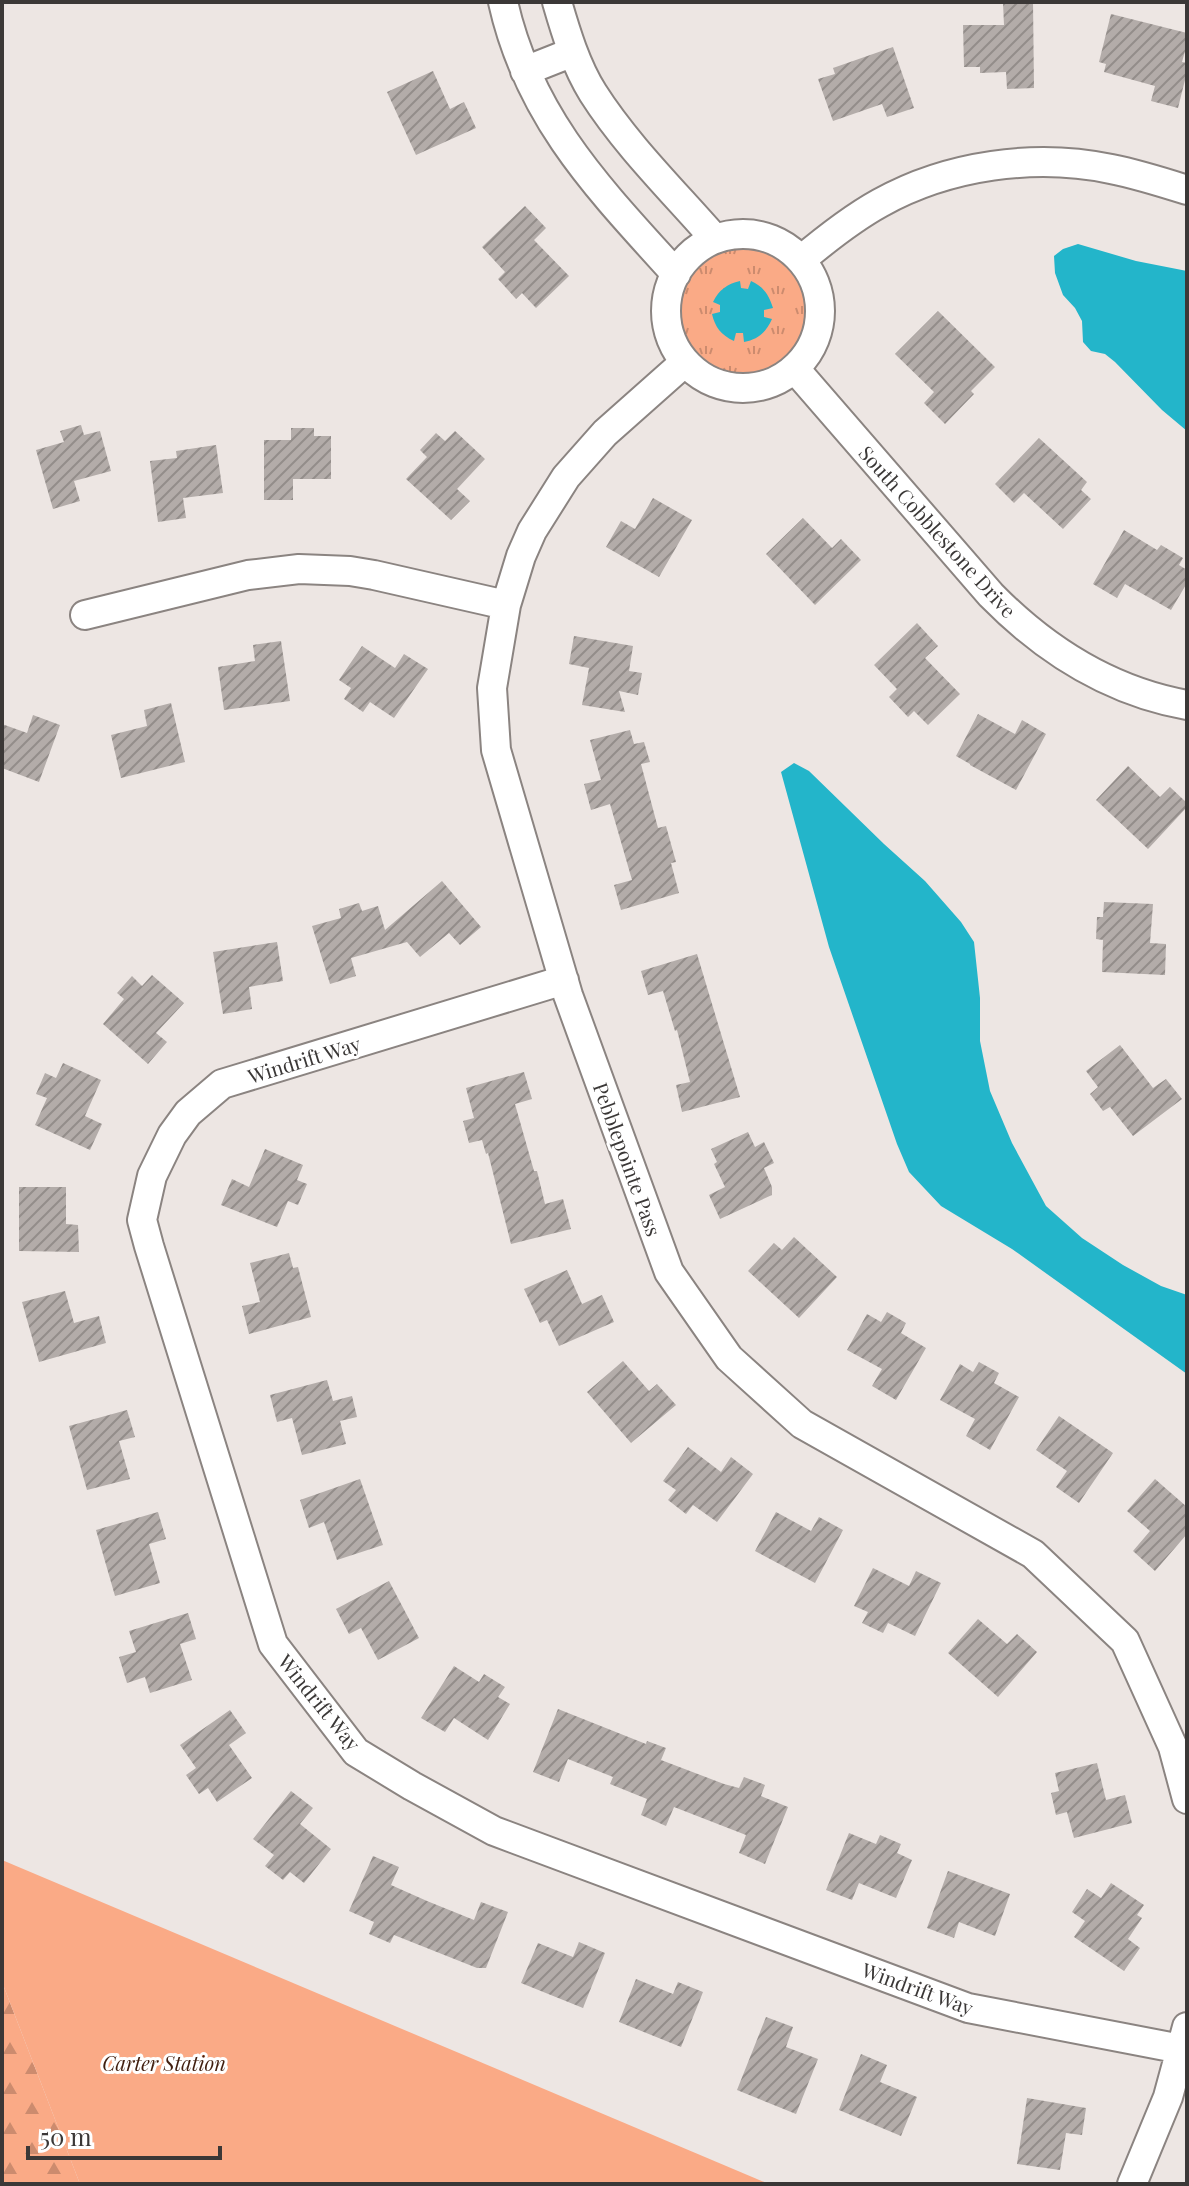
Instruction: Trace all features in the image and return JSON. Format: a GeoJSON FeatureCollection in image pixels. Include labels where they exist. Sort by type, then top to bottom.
{"type":"FeatureCollection","features":[{"type":"Feature","properties":{"kind":"street"},"geometry":{"type":"LineString","coordinates":[[503,2],[525,71],[552,123],[580,165],[676,274]]}},
{"type":"Feature","properties":{"kind":"street"},"geometry":{"type":"LineString","coordinates":[[557,2],[573,52],[591,91],[612,120],[715,239]]}},
{"type":"Feature","properties":{"kind":"street"},"geometry":{"type":"LineString","coordinates":[[525,71],[573,52]]}},
{"type":"Feature","properties":{"kind":"street"},"geometry":{"type":"LineString","coordinates":[[801,260],[838,230],[891,198],[925,183],[982,169],[1016,163],[1064,163],[1109,169],[1187,190]]}},
{"type":"Feature","properties":{"kind":"street"},"geometry":{"type":"LineString","coordinates":[[741,234],[779,243],[801,260],[817,287],[821,315],[817,338],[795,369],[772,383],[744,389],[714,383],[685,362],[669,335],[666,316],[667,299],[676,274],[691,254],[715,239],[741,234]]}},
{"type":"Feature","properties":{"kind":"street","name":"Pebblepointe Pass"},"geometry":{"type":"LineString","coordinates":[[685,362],[605,433],[566,477],[532,531],[506,605],[492,688],[496,750],[564,980],[669,1272],[729,1358],[802,1424],[1033,1554],[1125,1641],[1173,1747],[1187,1799]]}},
{"type":"Feature","properties":{"kind":"street","name":"South Cobblestone Drive"},"geometry":{"type":"LineString","coordinates":[[795,369],[991,595],[1023,626],[1053,650],[1095,675],[1132,691],[1187,705]]}},
{"type":"Feature","properties":{"kind":"street"},"geometry":{"type":"LineString","coordinates":[[85,615],[248,575],[299,569],[374,575],[506,605]]}},
{"type":"Feature","properties":{"kind":"street","name":"Windrift Way"},"geometry":{"type":"LineString","coordinates":[[564,980],[222,1084],[188,1113],[172,1135],[152,1176],[142,1220],[273,1644],[356,1752],[494,1831],[968,2008],[1184,2038]]}},
{"type":"Feature","properties":{"kind":"street"},"geometry":{"type":"LineString","coordinates":[[1132,2184],[1168,2097],[1184,2038]]}},
{"type":"Feature","properties":{"kind":"green space"},"geometry":{"type":"Polygon","coordinates":[[[743,247],[767,252],[788,266],[802,287],[807,311],[802,335],[788,356],[767,370],[743,375],[719,370],[698,356],[684,335],[679,311],[684,287],[698,266],[719,252],[743,247]]]}},
{"type":"Feature","properties":{"kind":"green space","name":"Carter Station"},"geometry":{"type":"Polygon","coordinates":[[[2,1860],[769,2184],[80,2184],[2,1982],[2,1860]]]}},
{"type":"Feature","properties":{"kind":"green space"},"geometry":{"type":"Polygon","coordinates":[[[2,1982],[80,2184],[2,2184],[2,1982]]]}},
{"type":"Feature","properties":{"kind":"water"},"geometry":{"type":"Polygon","coordinates":[[[1078,244],[1136,261],[1187,271],[1187,431],[1115,362],[1105,354],[1091,351],[1083,342],[1082,321],[1063,295],[1055,273],[1054,256],[1078,244]]]}},
{"type":"Feature","properties":{"kind":"water"},"geometry":{"type":"Polygon","coordinates":[[[740,281],[741,288],[748,289],[751,281],[759,286],[768,295],[773,308],[764,310],[764,317],[772,319],[764,331],[744,342],[743,333],[736,333],[734,341],[722,333],[712,314],[720,312],[720,305],[713,302],[718,294],[740,281]]]}},
{"type":"Feature","properties":{"kind":"water"},"geometry":{"type":"Polygon","coordinates":[[[794,763],[809,771],[925,881],[974,942],[980,998],[980,1041],[990,1091],[1012,1143],[1046,1206],[1082,1238],[1161,1286],[1187,1295],[1187,1374],[1012,1249],[941,1206],[909,1172],[829,947],[781,772],[794,763]]]}},
{"type":"Feature","properties":{"kind":"building"},"geometry":{"type":"Polygon","coordinates":[[[1033,2],[1034,88],[1007,89],[1006,72],[980,73],[980,67],[964,67],[963,25],[1004,25],[1003,3],[1033,2]]]}},
{"type":"Feature","properties":{"kind":"building"},"geometry":{"type":"Polygon","coordinates":[[[1111,14],[1187,33],[1182,62],[1187,63],[1187,72],[1178,108],[1151,101],[1155,86],[1104,72],[1106,64],[1099,62],[1111,14]]]}},
{"type":"Feature","properties":{"kind":"building"},"geometry":{"type":"Polygon","coordinates":[[[893,47],[914,108],[887,117],[882,104],[833,121],[818,79],[835,74],[833,68],[893,47]]]}},
{"type":"Feature","properties":{"kind":"building"},"geometry":{"type":"Polygon","coordinates":[[[433,71],[450,109],[464,102],[476,128],[416,155],[387,92],[433,71]]]}},
{"type":"Feature","properties":{"kind":"building"},"geometry":{"type":"Polygon","coordinates":[[[525,206],[546,228],[534,240],[569,276],[536,308],[522,293],[516,299],[498,279],[505,272],[482,247],[525,206]]]}},
{"type":"Feature","properties":{"kind":"building"},"geometry":{"type":"Polygon","coordinates":[[[938,311],[995,367],[945,424],[924,403],[934,392],[895,354],[938,311]]]}},
{"type":"Feature","properties":{"kind":"building"},"geometry":{"type":"Polygon","coordinates":[[[81,425],[84,435],[100,431],[111,471],[74,481],[80,501],[53,509],[36,450],[64,442],[60,431],[81,425]]]}},
{"type":"Feature","properties":{"kind":"building"},"geometry":{"type":"Polygon","coordinates":[[[291,428],[314,428],[314,436],[331,436],[331,479],[293,479],[293,500],[264,500],[264,440],[291,440],[291,428]]]}},
{"type":"Feature","properties":{"kind":"building"},"geometry":{"type":"Polygon","coordinates":[[[455,431],[485,459],[457,489],[470,501],[451,520],[406,479],[427,457],[420,450],[436,433],[445,441],[455,431]]]}},
{"type":"Feature","properties":{"kind":"building"},"geometry":{"type":"Polygon","coordinates":[[[1039,438],[1087,482],[1081,490],[1091,499],[1063,529],[1024,493],[1014,503],[995,484],[1039,438]]]}},
{"type":"Feature","properties":{"kind":"building"},"geometry":{"type":"Polygon","coordinates":[[[216,445],[223,493],[183,498],[186,518],[158,522],[150,461],[177,458],[176,451],[216,445]]]}},
{"type":"Feature","properties":{"kind":"building"},"geometry":{"type":"Polygon","coordinates":[[[653,498],[692,520],[659,577],[606,547],[621,521],[635,529],[653,498]]]}},
{"type":"Feature","properties":{"kind":"building"},"geometry":{"type":"Polygon","coordinates":[[[803,518],[832,548],[841,539],[861,560],[815,605],[766,554],[803,518]]]}},
{"type":"Feature","properties":{"kind":"building"},"geometry":{"type":"Polygon","coordinates":[[[1124,530],[1157,550],[1161,545],[1183,558],[1179,565],[1187,570],[1187,583],[1171,610],[1125,584],[1117,598],[1093,584],[1124,530]]]}},
{"type":"Feature","properties":{"kind":"building"},"geometry":{"type":"Polygon","coordinates":[[[917,623],[938,646],[925,658],[960,694],[928,725],[914,711],[908,717],[889,697],[897,689],[874,665],[917,623]]]}},
{"type":"Feature","properties":{"kind":"building"},"geometry":{"type":"Polygon","coordinates":[[[574,636],[633,646],[629,671],[642,673],[638,695],[619,691],[625,712],[582,705],[589,668],[569,664],[574,636]]]}},
{"type":"Feature","properties":{"kind":"building"},"geometry":{"type":"Polygon","coordinates":[[[281,641],[290,701],[224,710],[218,667],[255,661],[253,645],[281,641]]]}},
{"type":"Feature","properties":{"kind":"building"},"geometry":{"type":"Polygon","coordinates":[[[362,646],[395,668],[404,654],[428,669],[394,718],[370,702],[363,712],[344,699],[351,688],[339,680],[362,646]]]}},
{"type":"Feature","properties":{"kind":"building"},"geometry":{"type":"Polygon","coordinates":[[[171,703],[185,762],[121,778],[111,735],[147,726],[144,710],[171,703]]]}},
{"type":"Feature","properties":{"kind":"building"},"geometry":{"type":"Polygon","coordinates":[[[978,714],[1015,734],[1022,720],[1046,734],[1016,790],[956,756],[978,714]]]}},
{"type":"Feature","properties":{"kind":"building"},"geometry":{"type":"Polygon","coordinates":[[[33,715],[60,725],[39,782],[2,768],[2,724],[27,733],[33,715]]]}},
{"type":"Feature","properties":{"kind":"building"},"geometry":{"type":"Polygon","coordinates":[[[630,730],[634,744],[644,742],[650,762],[641,764],[658,828],[666,826],[676,862],[671,863],[679,893],[621,910],[614,885],[632,880],[610,804],[591,810],[584,784],[601,780],[590,740],[630,730]]]}},
{"type":"Feature","properties":{"kind":"building"},"geometry":{"type":"Polygon","coordinates":[[[1128,766],[1160,797],[1170,787],[1187,803],[1187,807],[1148,849],[1096,800],[1128,766]]]}},
{"type":"Feature","properties":{"kind":"building"},"geometry":{"type":"Polygon","coordinates":[[[442,881],[481,927],[460,945],[449,933],[420,957],[407,942],[351,958],[356,976],[330,984],[312,926],[341,918],[339,909],[359,903],[362,911],[378,906],[385,930],[442,881]]]}},
{"type":"Feature","properties":{"kind":"building"},"geometry":{"type":"Polygon","coordinates":[[[1104,902],[1153,904],[1150,943],[1166,944],[1165,975],[1102,972],[1103,940],[1096,939],[1097,917],[1103,917],[1104,902]]]}},
{"type":"Feature","properties":{"kind":"building"},"geometry":{"type":"Polygon","coordinates":[[[277,942],[283,981],[249,987],[252,1009],[223,1014],[213,952],[277,942]]]}},
{"type":"Feature","properties":{"kind":"building"},"geometry":{"type":"Polygon","coordinates":[[[697,954],[740,1097],[682,1112],[676,1085],[690,1082],[677,1030],[663,991],[648,995],[641,971],[697,954]]]}},
{"type":"Feature","properties":{"kind":"building"},"geometry":{"type":"Polygon","coordinates":[[[152,975],[184,1003],[156,1033],[167,1042],[148,1064],[103,1024],[124,999],[117,993],[132,976],[142,986],[152,975]]]}},
{"type":"Feature","properties":{"kind":"building"},"geometry":{"type":"Polygon","coordinates":[[[1120,1045],[1153,1088],[1166,1079],[1182,1099],[1133,1136],[1110,1107],[1103,1111],[1090,1094],[1098,1087],[1086,1071],[1120,1045]]]}},
{"type":"Feature","properties":{"kind":"building"},"geometry":{"type":"Polygon","coordinates":[[[63,1063],[101,1080],[85,1116],[102,1124],[90,1150],[35,1125],[47,1098],[36,1094],[45,1073],[56,1078],[63,1063]]]}},
{"type":"Feature","properties":{"kind":"building"},"geometry":{"type":"Polygon","coordinates":[[[524,1072],[532,1099],[515,1104],[534,1171],[537,1171],[545,1204],[563,1199],[571,1229],[511,1244],[488,1153],[482,1140],[469,1143],[463,1121],[474,1118],[466,1088],[524,1072]]]}},
{"type":"Feature","properties":{"kind":"building"},"geometry":{"type":"Polygon","coordinates":[[[748,1132],[755,1147],[764,1142],[774,1163],[764,1168],[772,1195],[720,1219],[709,1195],[725,1187],[711,1149],[748,1132]]]}},
{"type":"Feature","properties":{"kind":"building"},"geometry":{"type":"Polygon","coordinates":[[[265,1149],[303,1165],[297,1180],[307,1184],[298,1205],[288,1201],[277,1227],[221,1205],[232,1179],[249,1187],[265,1149]]]}},
{"type":"Feature","properties":{"kind":"building"},"geometry":{"type":"Polygon","coordinates":[[[19,1187],[66,1187],[66,1224],[78,1225],[79,1252],[19,1251],[19,1187]]]}},
{"type":"Feature","properties":{"kind":"building"},"geometry":{"type":"Polygon","coordinates":[[[794,1237],[837,1277],[799,1318],[748,1271],[774,1243],[782,1250],[794,1237]]]}},
{"type":"Feature","properties":{"kind":"building"},"geometry":{"type":"Polygon","coordinates":[[[289,1253],[293,1268],[298,1267],[311,1317],[249,1334],[242,1306],[260,1302],[250,1263],[289,1253]]]}},
{"type":"Feature","properties":{"kind":"building"},"geometry":{"type":"Polygon","coordinates":[[[567,1270],[582,1304],[602,1295],[614,1322],[559,1346],[547,1320],[540,1323],[524,1289],[567,1270]]]}},
{"type":"Feature","properties":{"kind":"building"},"geometry":{"type":"Polygon","coordinates":[[[65,1291],[74,1323],[99,1316],[106,1343],[39,1362],[22,1302],[65,1291]]]}},
{"type":"Feature","properties":{"kind":"building"},"geometry":{"type":"Polygon","coordinates":[[[887,1312],[906,1323],[901,1333],[926,1348],[896,1400],[872,1386],[882,1369],[847,1350],[867,1314],[881,1322],[887,1312]]]}},
{"type":"Feature","properties":{"kind":"building"},"geometry":{"type":"Polygon","coordinates":[[[623,1361],[649,1391],[657,1384],[676,1405],[631,1443],[587,1392],[623,1361]]]}},
{"type":"Feature","properties":{"kind":"building"},"geometry":{"type":"Polygon","coordinates":[[[979,1362],[999,1373],[994,1383],[1019,1397],[990,1450],[966,1436],[975,1419],[940,1400],[960,1364],[973,1372],[979,1362]]]}},
{"type":"Feature","properties":{"kind":"building"},"geometry":{"type":"Polygon","coordinates":[[[327,1380],[333,1401],[352,1396],[357,1417],[340,1421],[346,1444],[302,1455],[292,1418],[277,1422],[270,1395],[327,1380]]]}},
{"type":"Feature","properties":{"kind":"building"},"geometry":{"type":"Polygon","coordinates":[[[127,1410],[135,1437],[119,1441],[130,1479],[87,1490],[69,1426],[127,1410]]]}},
{"type":"Feature","properties":{"kind":"building"},"geometry":{"type":"Polygon","coordinates":[[[1059,1416],[1113,1453],[1079,1503],[1056,1487],[1067,1471],[1036,1450],[1059,1416]]]}},
{"type":"Feature","properties":{"kind":"building"},"geometry":{"type":"Polygon","coordinates":[[[688,1447],[721,1472],[731,1457],[753,1474],[717,1522],[693,1505],[686,1514],[668,1500],[676,1490],[663,1481],[688,1447]]]}},
{"type":"Feature","properties":{"kind":"building"},"geometry":{"type":"Polygon","coordinates":[[[360,1479],[383,1545],[337,1560],[324,1522],[309,1528],[300,1500],[360,1479]]]}},
{"type":"Feature","properties":{"kind":"building"},"geometry":{"type":"Polygon","coordinates":[[[1155,1479],[1187,1507],[1187,1534],[1155,1571],[1133,1551],[1150,1531],[1127,1511],[1155,1479]]]}},
{"type":"Feature","properties":{"kind":"building"},"geometry":{"type":"Polygon","coordinates":[[[158,1512],[166,1539],[149,1544],[160,1583],[115,1596],[96,1530],[158,1512]]]}},
{"type":"Feature","properties":{"kind":"building"},"geometry":{"type":"Polygon","coordinates":[[[776,1512],[811,1531],[819,1517],[843,1530],[815,1583],[755,1551],[776,1512]]]}},
{"type":"Feature","properties":{"kind":"building"},"geometry":{"type":"Polygon","coordinates":[[[873,1568],[909,1586],[916,1571],[941,1583],[915,1636],[888,1623],[883,1633],[862,1623],[868,1612],[854,1606],[873,1568]]]}},
{"type":"Feature","properties":{"kind":"building"},"geometry":{"type":"Polygon","coordinates":[[[389,1581],[419,1638],[378,1660],[361,1628],[349,1634],[336,1609],[389,1581]]]}},
{"type":"Feature","properties":{"kind":"building"},"geometry":{"type":"Polygon","coordinates":[[[188,1613],[196,1639],[180,1644],[192,1680],[150,1693],[145,1677],[127,1683],[119,1657],[136,1652],[129,1631],[188,1613]]]}},
{"type":"Feature","properties":{"kind":"building"},"geometry":{"type":"Polygon","coordinates":[[[978,1619],[1007,1644],[1017,1634],[1037,1652],[998,1697],[948,1653],[978,1619]]]}},
{"type":"Feature","properties":{"kind":"building"},"geometry":{"type":"Polygon","coordinates":[[[454,1666],[479,1682],[484,1674],[505,1687],[498,1697],[510,1704],[488,1740],[454,1718],[445,1732],[421,1718],[454,1666]]]}},
{"type":"Feature","properties":{"kind":"building"},"geometry":{"type":"Polygon","coordinates":[[[558,1709],[646,1744],[647,1741],[666,1748],[661,1760],[724,1784],[739,1788],[744,1777],[765,1785],[761,1796],[788,1807],[765,1864],[739,1853],[746,1835],[674,1807],[666,1826],[641,1815],[647,1799],[610,1784],[613,1777],[568,1759],[559,1782],[533,1772],[558,1709]]]}},
{"type":"Feature","properties":{"kind":"building"},"geometry":{"type":"Polygon","coordinates":[[[230,1710],[246,1733],[229,1745],[252,1778],[217,1802],[208,1788],[199,1794],[186,1775],[196,1768],[180,1745],[230,1710]]]}},
{"type":"Feature","properties":{"kind":"building"},"geometry":{"type":"Polygon","coordinates":[[[1097,1763],[1106,1800],[1125,1795],[1132,1823],[1074,1838],[1067,1812],[1056,1815],[1051,1793],[1059,1791],[1055,1773],[1097,1763]]]}},
{"type":"Feature","properties":{"kind":"building"},"geometry":{"type":"Polygon","coordinates":[[[291,1791],[313,1808],[300,1824],[331,1849],[304,1883],[290,1872],[283,1880],[265,1866],[274,1855],[253,1839],[291,1791]]]}},
{"type":"Feature","properties":{"kind":"building"},"geometry":{"type":"Polygon","coordinates":[[[849,1833],[876,1844],[880,1835],[901,1844],[897,1853],[912,1860],[896,1898],[859,1883],[852,1900],[826,1890],[849,1833]]]}},
{"type":"Feature","properties":{"kind":"building"},"geometry":{"type":"Polygon","coordinates":[[[373,1856],[399,1867],[391,1885],[427,1901],[474,1920],[481,1902],[508,1912],[486,1968],[477,1968],[394,1935],[390,1943],[369,1934],[374,1922],[349,1911],[373,1856]]]}},
{"type":"Feature","properties":{"kind":"building"},"geometry":{"type":"Polygon","coordinates":[[[948,1871],[1010,1894],[995,1936],[959,1922],[954,1938],[927,1928],[948,1871]]]}},
{"type":"Feature","properties":{"kind":"building"},"geometry":{"type":"Polygon","coordinates":[[[1111,1883],[1144,1905],[1137,1915],[1142,1918],[1128,1939],[1140,1948],[1124,1971],[1074,1937],[1085,1921],[1072,1912],[1087,1889],[1101,1898],[1111,1883]]]}},
{"type":"Feature","properties":{"kind":"building"},"geometry":{"type":"Polygon","coordinates":[[[579,1942],[605,1953],[583,2008],[521,1983],[538,1943],[573,1957],[579,1942]]]}},
{"type":"Feature","properties":{"kind":"building"},"geometry":{"type":"Polygon","coordinates":[[[636,1979],[673,1994],[678,1982],[703,1992],[681,2047],[619,2022],[636,1979]]]}},
{"type":"Feature","properties":{"kind":"building"},"geometry":{"type":"Polygon","coordinates":[[[766,2017],[793,2027],[786,2047],[818,2059],[796,2114],[737,2090],[766,2017]]]}},
{"type":"Feature","properties":{"kind":"building"},"geometry":{"type":"Polygon","coordinates":[[[861,2054],[887,2065],[880,2082],[917,2097],[901,2136],[839,2110],[861,2054]]]}},
{"type":"Feature","properties":{"kind":"building"},"geometry":{"type":"Polygon","coordinates":[[[1027,2098],[1086,2108],[1082,2135],[1066,2133],[1060,2170],[1017,2164],[1027,2098]]]}}]}
